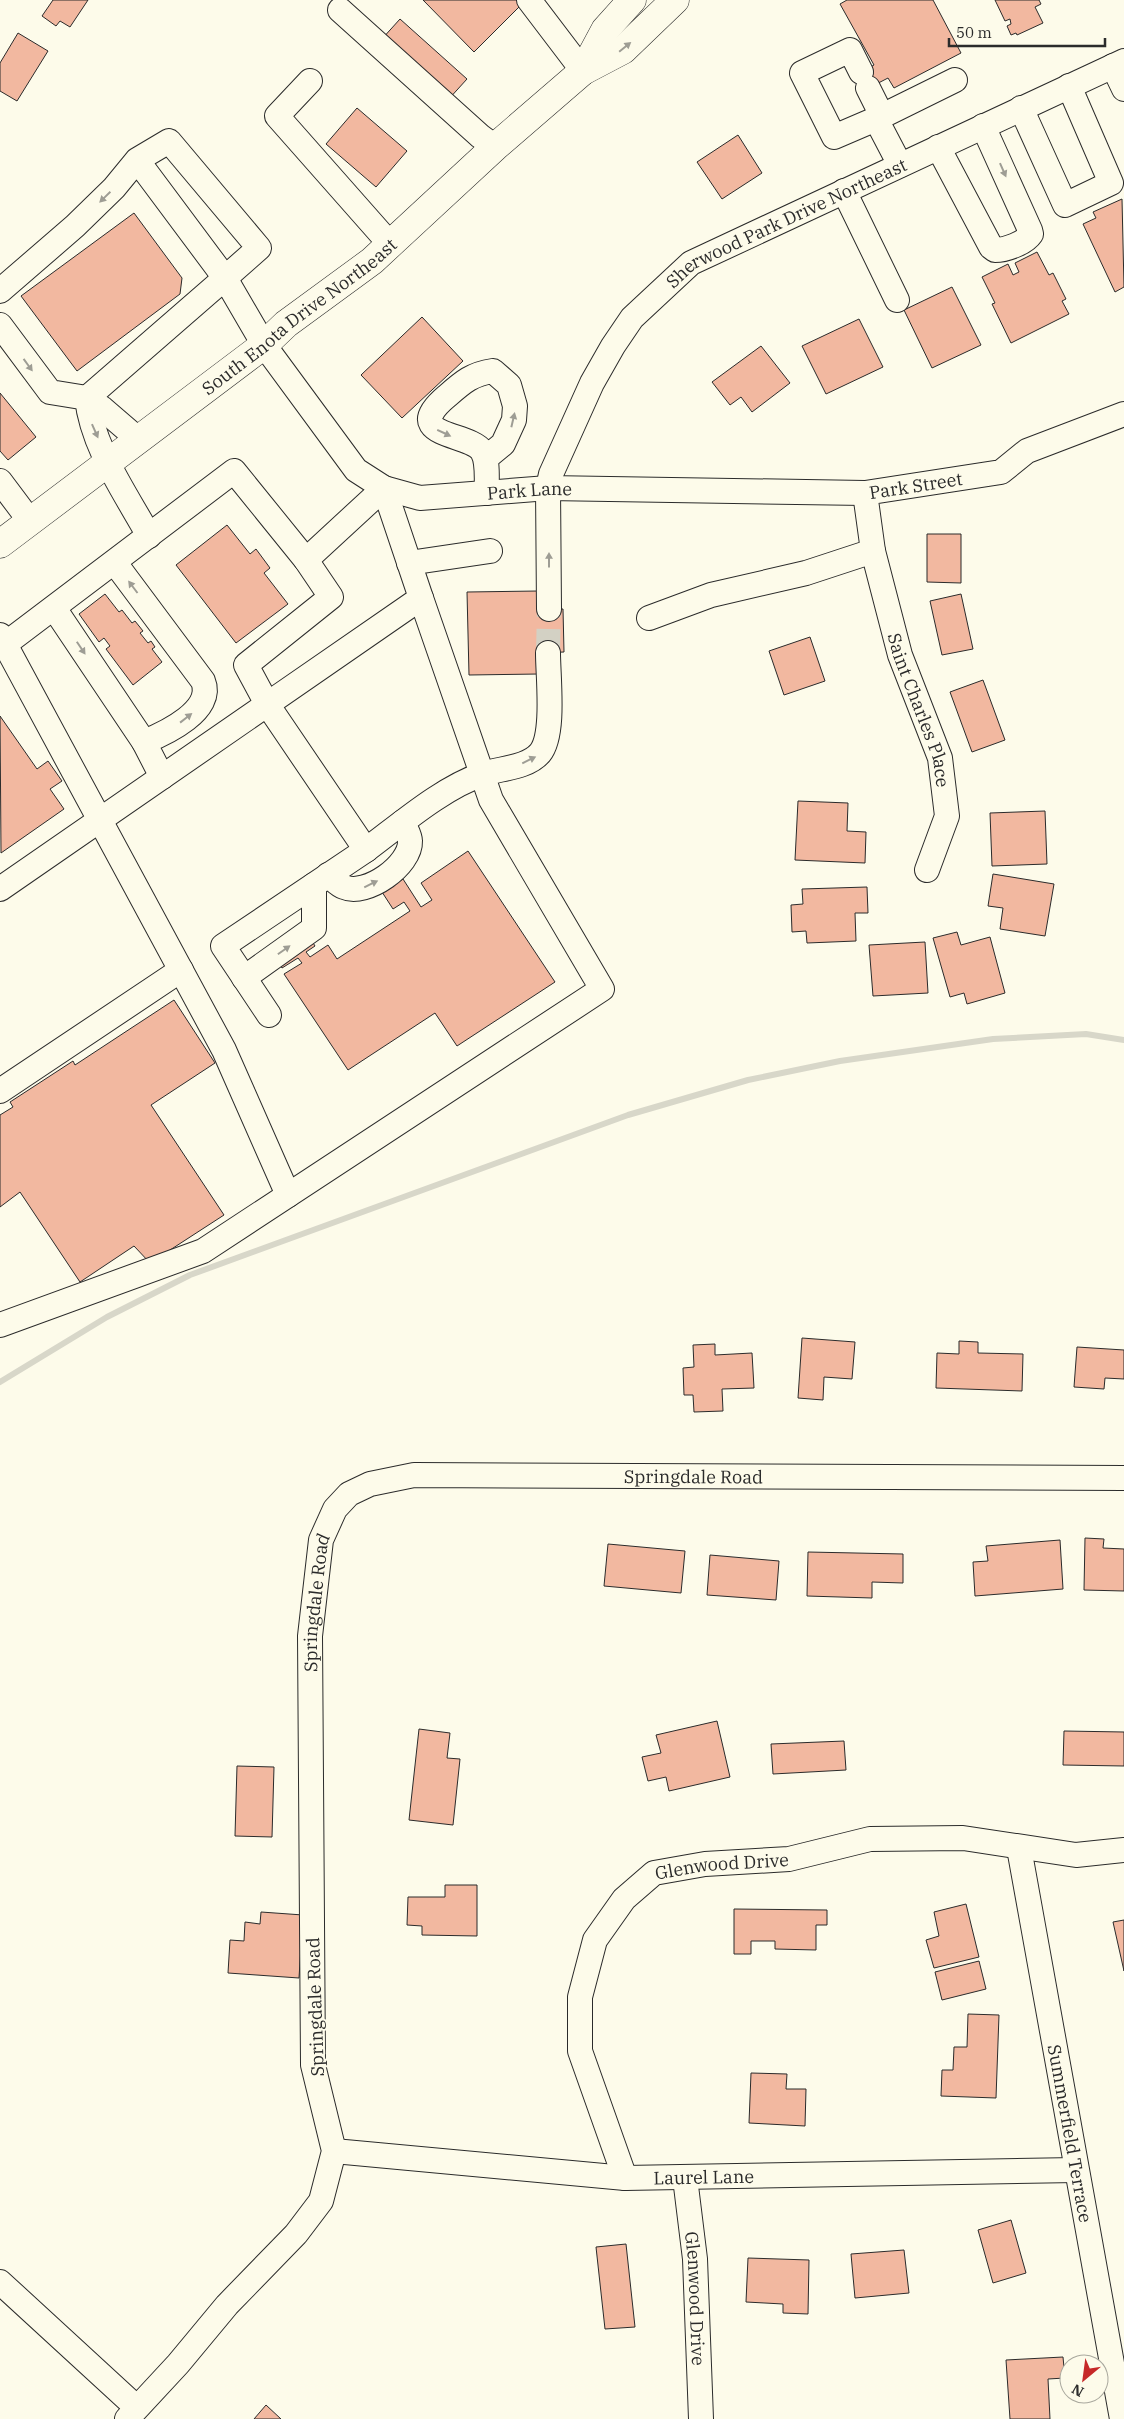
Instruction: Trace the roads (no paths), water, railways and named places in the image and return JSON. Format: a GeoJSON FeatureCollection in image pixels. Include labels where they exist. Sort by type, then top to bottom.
{"type":"FeatureCollection","features":[{"type":"Feature","properties":{"kind":"main road"},"geometry":{"type":"LineString","coordinates":[[583,71],[605,30],[632,0]]}},
{"type":"Feature","properties":{"kind":"main road"},"geometry":{"type":"LineString","coordinates":[[583,71],[623,50],[675,0]]}},
{"type":"Feature","properties":{"kind":"main road","name":"South Enota Drive Northeast"},"geometry":{"type":"LineString","coordinates":[[0,544],[264,345],[286,324],[372,260],[583,71]]}},
{"type":"Feature","properties":{"kind":"street"},"geometry":{"type":"LineString","coordinates":[[529,0],[583,71]]}},
{"type":"Feature","properties":{"kind":"street"},"geometry":{"type":"LineString","coordinates":[[340,10],[480,136],[496,147]]}},
{"type":"Feature","properties":{"kind":"street"},"geometry":{"type":"LineString","coordinates":[[900,165],[879,118],[864,80],[850,50],[802,73],[834,137],[879,118],[955,80]]}},
{"type":"Feature","properties":{"kind":"street"},"geometry":{"type":"LineString","coordinates":[[1118,63],[1124,89]]}},
{"type":"Feature","properties":{"kind":"street","name":"Sherwood Park Drive Northeast"},"geometry":{"type":"LineString","coordinates":[[549,609],[548,488],[551,474],[592,383],[632,318],[691,263],[1118,63]]}},
{"type":"Feature","properties":{"kind":"street"},"geometry":{"type":"LineString","coordinates":[[310,81],[277,116],[390,244]]}},
{"type":"Feature","properties":{"kind":"street"},"geometry":{"type":"LineString","coordinates":[[1021,108],[1065,205],[1111,184],[1070,86]]}},
{"type":"Feature","properties":{"kind":"street"},"geometry":{"type":"LineString","coordinates":[[938,147],[991,247],[996,250],[1002,250],[1028,239],[1031,234],[1030,230],[983,126]]}},
{"type":"Feature","properties":{"kind":"street"},"geometry":{"type":"LineString","coordinates":[[0,291],[82,219],[114,188],[137,160],[169,141],[259,248],[87,398]]}},
{"type":"Feature","properties":{"kind":"street","name":"Park Lane"},"geometry":{"type":"LineString","coordinates":[[137,160],[225,278],[264,345],[356,470],[384,488],[420,498],[548,488],[865,493]]}},
{"type":"Feature","properties":{"kind":"street"},"geometry":{"type":"LineString","coordinates":[[844,191],[897,300]]}},
{"type":"Feature","properties":{"kind":"street"},"geometry":{"type":"LineString","coordinates":[[0,326],[50,392],[87,398],[103,409],[138,440]]}},
{"type":"Feature","properties":{"kind":"street"},"geometry":{"type":"LineString","coordinates":[[87,398],[89,417],[109,462],[149,536]]}},
{"type":"Feature","properties":{"kind":"street","name":"Park Street"},"geometry":{"type":"LineString","coordinates":[[873,551],[865,493],[1001,472],[1027,450],[1124,414]]}},
{"type":"Feature","properties":{"kind":"street"},"geometry":{"type":"LineString","coordinates":[[486,458],[487,493]]}},
{"type":"Feature","properties":{"kind":"street"},"geometry":{"type":"LineString","coordinates":[[288,1195],[224,1050],[2,642],[54,608],[234,471],[306,560],[331,597],[246,665],[267,704],[366,850]]}},
{"type":"Feature","properties":{"kind":"street"},"geometry":{"type":"LineString","coordinates":[[0,481],[30,521]]}},
{"type":"Feature","properties":{"kind":"street"},"geometry":{"type":"LineString","coordinates":[[0,1325],[203,1251],[602,989],[491,800],[408,563],[384,488],[306,560]]}},
{"type":"Feature","properties":{"kind":"street"},"geometry":{"type":"LineString","coordinates":[[408,563],[490,551]]}},
{"type":"Feature","properties":{"kind":"street"},"geometry":{"type":"LineString","coordinates":[[649,618],[711,595],[806,573],[873,551]]}},
{"type":"Feature","properties":{"kind":"street","name":"Saint Charles Place"},"geometry":{"type":"LineString","coordinates":[[873,551],[900,655],[940,758],[947,816],[927,870]]}},
{"type":"Feature","properties":{"kind":"street"},"geometry":{"type":"LineString","coordinates":[[115,563],[203,681],[206,688],[206,694],[201,706],[175,726],[144,742]]}},
{"type":"Feature","properties":{"kind":"street"},"geometry":{"type":"LineString","coordinates":[[0,889],[421,598]]}},
{"type":"Feature","properties":{"kind":"street"},"geometry":{"type":"LineString","coordinates":[[54,608],[144,742],[162,777]]}},
{"type":"Feature","properties":{"kind":"street"},"geometry":{"type":"LineString","coordinates":[[269,1015],[223,946],[366,850],[455,787],[482,774],[530,761],[541,752],[548,733],[548,652]]}},
{"type":"Feature","properties":{"kind":"street"},"geometry":{"type":"LineString","coordinates":[[321,880],[344,888],[365,888],[383,878],[397,868],[406,857],[411,840],[403,822]]}},
{"type":"Feature","properties":{"kind":"street"},"geometry":{"type":"LineString","coordinates":[[244,978],[314,928],[321,880]]}},
{"type":"Feature","properties":{"kind":"street"},"geometry":{"type":"LineString","coordinates":[[0,1092],[181,970]]}},
{"type":"Feature","properties":{"kind":"street","name":"Springdale Road"},"geometry":{"type":"LineString","coordinates":[[131,2413],[178,2364],[227,2305],[301,2228],[321,2201],[334,2152],[314,2065],[310,1636],[321,1540],[335,1509],[349,1494],[370,1484],[414,1475],[1124,1478]]}},
{"type":"Feature","properties":{"kind":"street","name":"Glenwood Drive"},"geometry":{"type":"LineString","coordinates":[[625,2178],[580,2050],[580,1997],[595,1940],[624,1898],[654,1873],[705,1864],[789,1859],[870,1839],[963,1838],[1019,1848],[1076,1855],[1124,1850]]}},
{"type":"Feature","properties":{"kind":"street","name":"Summerfield Terrace"},"geometry":{"type":"LineString","coordinates":[[1019,1848],[1122,2419]]}},
{"type":"Feature","properties":{"kind":"street","name":"Laurel Lane"},"geometry":{"type":"LineString","coordinates":[[334,2152],[625,2178],[1076,2170]]}},
{"type":"Feature","properties":{"kind":"street","name":"Glenwood Drive"},"geometry":{"type":"LineString","coordinates":[[685,2178],[694,2259],[701,2419]]}},
{"type":"Feature","properties":{"kind":"street"},"geometry":{"type":"LineString","coordinates":[[0,2282],[131,2413]]}},
{"type":"Feature","properties":{"kind":"waterway"},"geometry":{"type":"LineString","coordinates":[[0,1382],[107,1317],[190,1275],[628,1115],[748,1080],[840,1061],[993,1039],[1086,1034],[1124,1040]]}},
{"type":"Feature","properties":{"kind":"tunnel"},"geometry":{"type":"LineString","coordinates":[[548,653],[549,609]]}}]}
